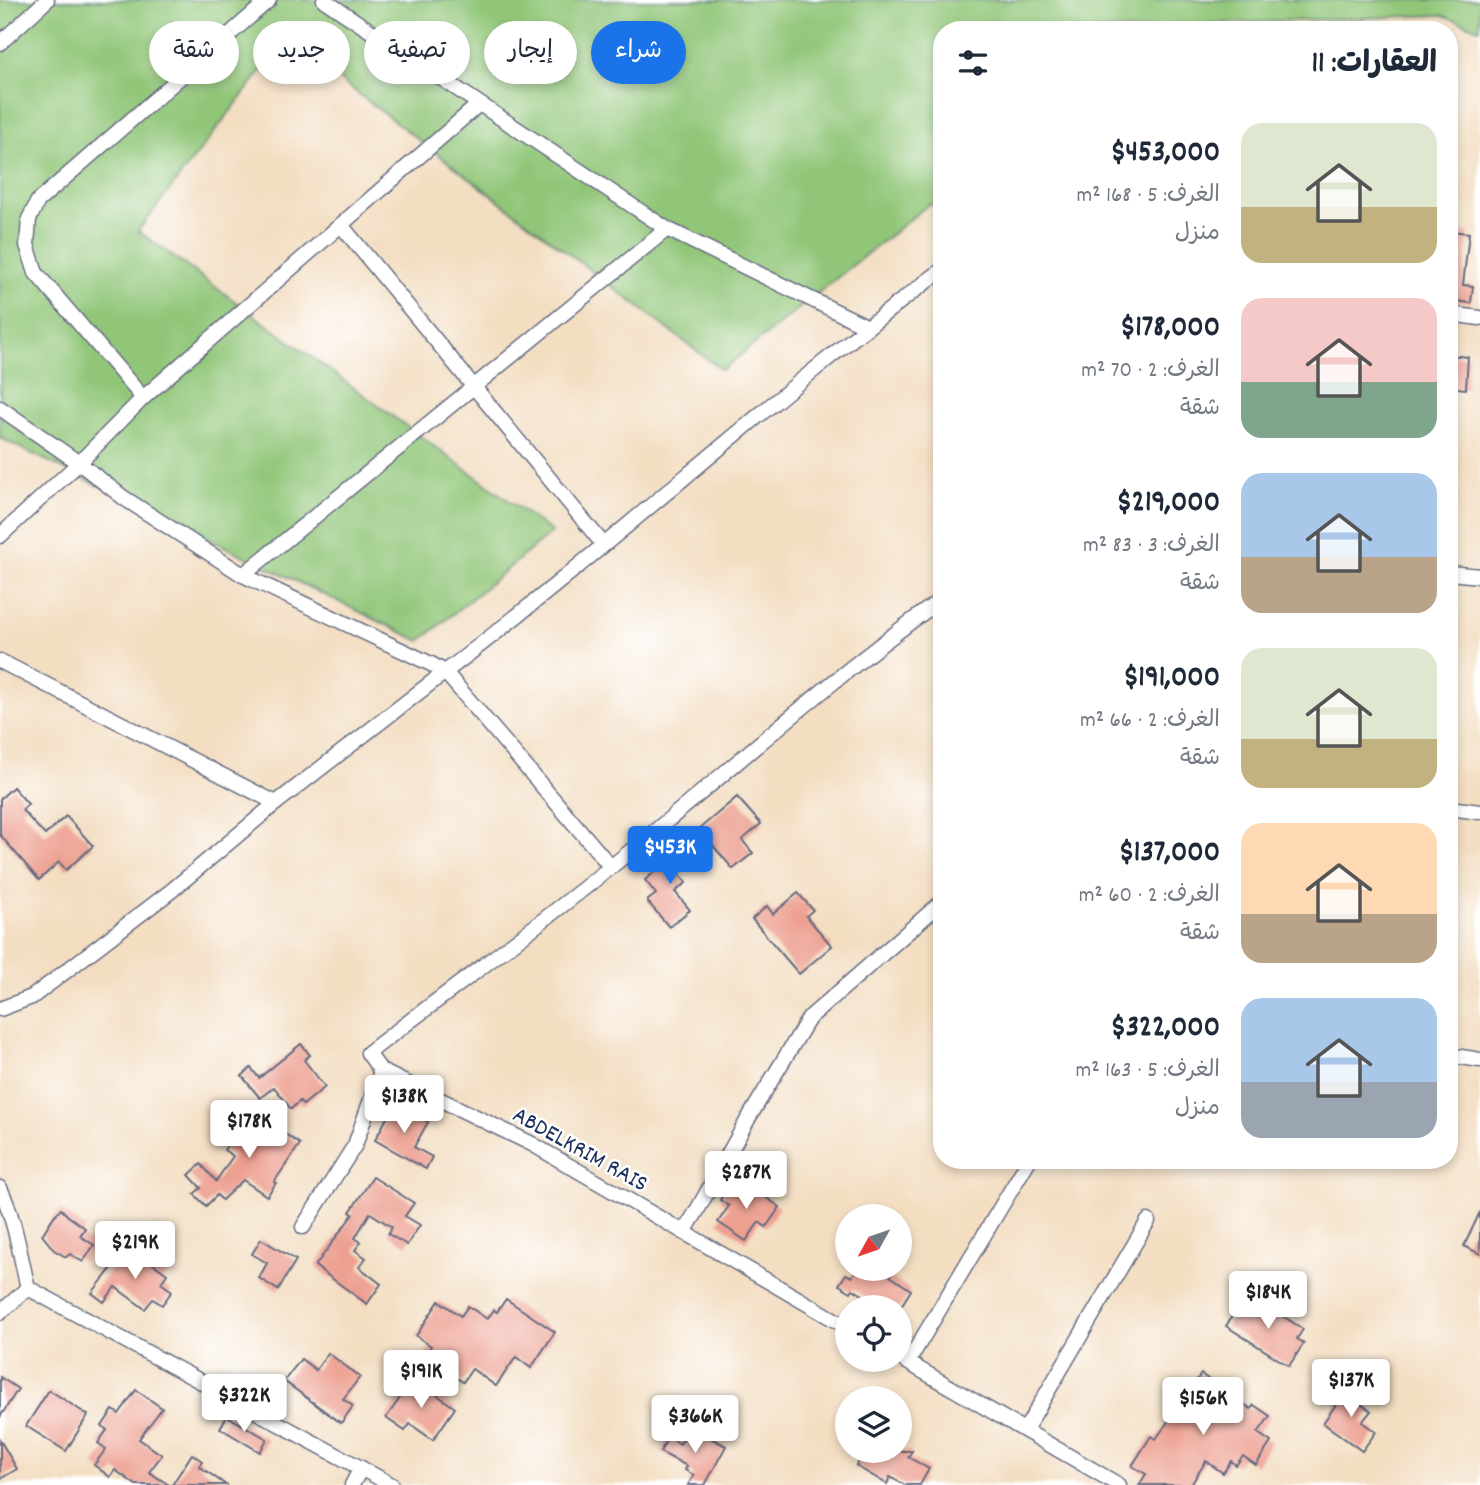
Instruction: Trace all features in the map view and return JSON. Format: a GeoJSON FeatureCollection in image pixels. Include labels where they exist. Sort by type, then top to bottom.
{"type":"FeatureCollection","features":[{"type":"Feature","properties":{"kind":"street"},"geometry":{"type":"LineString","coordinates":[[0,43],[47,0]]}},
{"type":"Feature","properties":{"kind":"street"},"geometry":{"type":"LineString","coordinates":[[142,398],[36,273],[27,245],[29,219],[38,201],[269,0]]}},
{"type":"Feature","properties":{"kind":"street"},"geometry":{"type":"LineString","coordinates":[[324,0],[667,229],[868,327]]}},
{"type":"Feature","properties":{"kind":"street"},"geometry":{"type":"LineString","coordinates":[[0,536],[79,463],[142,398],[479,104]]}},
{"type":"Feature","properties":{"kind":"street"},"geometry":{"type":"LineString","coordinates":[[341,225],[603,544]]}},
{"type":"Feature","properties":{"kind":"street"},"geometry":{"type":"LineString","coordinates":[[243,575],[667,229]]}},
{"type":"Feature","properties":{"kind":"street"},"geometry":{"type":"LineString","coordinates":[[0,1009],[32,996],[171,891],[276,803],[499,631],[801,381],[933,277]]}},
{"type":"Feature","properties":{"kind":"street"},"geometry":{"type":"LineString","coordinates":[[1458,315],[1480,318]]}},
{"type":"Feature","properties":{"kind":"street"},"geometry":{"type":"LineString","coordinates":[[0,408],[124,498],[243,575],[445,672],[611,867],[851,668],[933,605]]}},
{"type":"Feature","properties":{"kind":"street"},"geometry":{"type":"LineString","coordinates":[[1458,574],[1480,576]]}},
{"type":"Feature","properties":{"kind":"street"},"geometry":{"type":"LineString","coordinates":[[0,662],[276,803]]}},
{"type":"Feature","properties":{"kind":"street"},"geometry":{"type":"LineString","coordinates":[[1458,809],[1480,812]]}},
{"type":"Feature","properties":{"kind":"street","name":"ABDELKRIM RAIS"},"geometry":{"type":"LineString","coordinates":[[611,867],[368,1052],[382,1071],[532,1144],[835,1320]]}},
{"type":"Feature","properties":{"kind":"street"},"geometry":{"type":"LineString","coordinates":[[684,1232],[809,1018],[933,910]]}},
{"type":"Feature","properties":{"kind":"street"},"geometry":{"type":"LineString","coordinates":[[1458,1056],[1480,1060]]}},
{"type":"Feature","properties":{"kind":"street"},"geometry":{"type":"LineString","coordinates":[[303,1227],[355,1145],[382,1071]]}},
{"type":"Feature","properties":{"kind":"street"},"geometry":{"type":"LineString","coordinates":[[912,1347],[1023,1169]]}},
{"type":"Feature","properties":{"kind":"street"},"geometry":{"type":"LineString","coordinates":[[0,1188],[16,1234],[28,1288],[392,1485]]}},
{"type":"Feature","properties":{"kind":"street"},"geometry":{"type":"LineString","coordinates":[[1026,1430],[1148,1221]]}},
{"type":"Feature","properties":{"kind":"street"},"geometry":{"type":"LineString","coordinates":[[0,1312],[28,1288]]}},
{"type":"Feature","properties":{"kind":"street"},"geometry":{"type":"LineString","coordinates":[[912,1365],[1119,1485]]}},
{"type":"Feature","properties":{"kind":"street"},"geometry":{"type":"LineString","coordinates":[[352,1485],[361,1468]]}},
{"type":"Feature","properties":{"kind":"green space"},"geometry":{"type":"Polygon","coordinates":[[[0,0],[1480,0],[1480,29],[1442,15],[1283,21],[933,21],[933,204],[929,204],[722,370],[345,84],[350,84],[350,21],[253,21],[253,82],[138,231],[552,532],[420,641],[0,438],[0,0]]]}},
{"type":"Feature","properties":{"kind":"building"},"geometry":{"type":"Polygon","coordinates":[[[1458,232],[1469,233],[1463,285],[1473,286],[1471,303],[1458,301],[1458,232]]]}},
{"type":"Feature","properties":{"kind":"building"},"geometry":{"type":"Polygon","coordinates":[[[1458,356],[1468,357],[1466,389],[1458,388],[1458,356]]]}},
{"type":"Feature","properties":{"kind":"building"},"geometry":{"type":"Polygon","coordinates":[[[13,787],[28,804],[22,810],[45,835],[66,816],[93,846],[66,870],[59,862],[39,880],[0,835],[0,799],[13,787]]]}},
{"type":"Feature","properties":{"kind":"building"},"geometry":{"type":"Polygon","coordinates":[[[737,797],[761,824],[742,840],[753,853],[733,869],[699,829],[737,797]]]}},
{"type":"Feature","properties":{"kind":"building"},"geometry":{"type":"Polygon","coordinates":[[[680,844],[694,861],[679,873],[686,883],[675,892],[690,910],[669,927],[647,901],[656,894],[645,880],[658,869],[655,865],[680,844]]]}},
{"type":"Feature","properties":{"kind":"building"},"geometry":{"type":"Polygon","coordinates":[[[798,893],[813,910],[806,916],[832,946],[799,974],[752,919],[767,906],[773,914],[798,893]]]}},
{"type":"Feature","properties":{"kind":"building"},"geometry":{"type":"Polygon","coordinates":[[[301,1044],[310,1055],[304,1060],[325,1087],[303,1105],[300,1101],[291,1109],[274,1087],[260,1098],[242,1076],[251,1068],[259,1078],[301,1044]]]}},
{"type":"Feature","properties":{"kind":"building"},"geometry":{"type":"Polygon","coordinates":[[[395,1103],[428,1122],[414,1147],[432,1157],[426,1169],[375,1140],[395,1103]]]}},
{"type":"Feature","properties":{"kind":"building"},"geometry":{"type":"Polygon","coordinates":[[[251,1111],[300,1144],[267,1196],[243,1180],[222,1200],[217,1195],[206,1206],[194,1194],[201,1188],[189,1175],[201,1164],[216,1181],[233,1156],[224,1150],[251,1111]]]}},
{"type":"Feature","properties":{"kind":"building"},"geometry":{"type":"Polygon","coordinates":[[[373,1177],[414,1203],[405,1216],[420,1225],[407,1245],[388,1234],[392,1227],[370,1213],[355,1238],[361,1242],[355,1250],[366,1258],[359,1267],[381,1284],[367,1304],[315,1266],[353,1214],[350,1212],[373,1177]]]}},
{"type":"Feature","properties":{"kind":"building"},"geometry":{"type":"Polygon","coordinates":[[[731,1183],[747,1194],[752,1188],[780,1207],[766,1227],[759,1222],[746,1241],[718,1222],[729,1206],[720,1200],[731,1183]]]}},
{"type":"Feature","properties":{"kind":"building"},"geometry":{"type":"Polygon","coordinates":[[[61,1209],[85,1228],[80,1236],[94,1245],[83,1262],[70,1254],[66,1257],[54,1250],[42,1235],[61,1209]]]}},
{"type":"Feature","properties":{"kind":"building"},"geometry":{"type":"Polygon","coordinates":[[[1480,1212],[1480,1254],[1464,1246],[1480,1212]]]}},
{"type":"Feature","properties":{"kind":"building"},"geometry":{"type":"Polygon","coordinates":[[[261,1239],[296,1260],[278,1290],[259,1278],[267,1263],[252,1254],[261,1239]]]}},
{"type":"Feature","properties":{"kind":"building"},"geometry":{"type":"Polygon","coordinates":[[[130,1247],[167,1274],[161,1283],[172,1291],[162,1305],[153,1299],[145,1309],[115,1287],[104,1302],[92,1293],[130,1247]]]}},
{"type":"Feature","properties":{"kind":"building"},"geometry":{"type":"Polygon","coordinates":[[[842,1281],[898,1281],[911,1290],[908,1295],[863,1295],[839,1285],[842,1281]]]}},
{"type":"Feature","properties":{"kind":"building"},"geometry":{"type":"Polygon","coordinates":[[[1255,1298],[1303,1329],[1297,1339],[1304,1343],[1289,1366],[1226,1326],[1239,1305],[1247,1310],[1255,1298]]]}},
{"type":"Feature","properties":{"kind":"building"},"geometry":{"type":"Polygon","coordinates":[[[506,1299],[555,1332],[531,1368],[516,1357],[496,1386],[472,1369],[463,1382],[424,1356],[431,1346],[416,1336],[439,1301],[461,1316],[468,1306],[487,1319],[494,1310],[497,1312],[506,1299]]]}},
{"type":"Feature","properties":{"kind":"building"},"geometry":{"type":"Polygon","coordinates":[[[328,1353],[360,1377],[343,1399],[353,1406],[341,1423],[284,1381],[301,1359],[316,1370],[328,1353]]]}},
{"type":"Feature","properties":{"kind":"building"},"geometry":{"type":"Polygon","coordinates":[[[1201,1374],[1251,1409],[1254,1405],[1270,1416],[1258,1433],[1271,1442],[1256,1465],[1243,1456],[1236,1465],[1231,1461],[1223,1473],[1206,1461],[1191,1485],[1139,1485],[1146,1474],[1132,1466],[1151,1436],[1156,1439],[1201,1374]]]}},
{"type":"Feature","properties":{"kind":"building"},"geometry":{"type":"Polygon","coordinates":[[[0,1377],[18,1389],[0,1417],[0,1377]]]}},
{"type":"Feature","properties":{"kind":"building"},"geometry":{"type":"Polygon","coordinates":[[[414,1378],[455,1408],[433,1440],[410,1424],[405,1431],[386,1418],[414,1378]]]}},
{"type":"Feature","properties":{"kind":"building"},"geometry":{"type":"Polygon","coordinates":[[[1349,1386],[1366,1398],[1361,1404],[1371,1411],[1362,1422],[1376,1432],[1362,1451],[1323,1423],[1349,1386]]]}},
{"type":"Feature","properties":{"kind":"building"},"geometry":{"type":"Polygon","coordinates":[[[49,1390],[88,1415],[66,1451],[26,1426],[49,1390]]]}},
{"type":"Feature","properties":{"kind":"building"},"geometry":{"type":"Polygon","coordinates":[[[136,1390],[162,1408],[139,1439],[162,1455],[149,1472],[169,1485],[136,1485],[115,1470],[110,1477],[94,1465],[106,1449],[98,1443],[107,1430],[102,1426],[113,1410],[119,1414],[136,1390]]]}},
{"type":"Feature","properties":{"kind":"building"},"geometry":{"type":"Polygon","coordinates":[[[227,1416],[267,1439],[260,1452],[220,1428],[227,1416]]]}},
{"type":"Feature","properties":{"kind":"building"},"geometry":{"type":"Polygon","coordinates":[[[690,1427],[726,1446],[705,1485],[688,1485],[694,1475],[685,1470],[687,1466],[660,1452],[668,1437],[680,1444],[690,1427]]]}},
{"type":"Feature","properties":{"kind":"building"},"geometry":{"type":"Polygon","coordinates":[[[0,1440],[17,1469],[0,1479],[0,1440]]]}},
{"type":"Feature","properties":{"kind":"building"},"geometry":{"type":"Polygon","coordinates":[[[192,1454],[202,1461],[199,1466],[226,1485],[172,1485],[192,1454]]]}},
{"type":"Feature","properties":{"kind":"building"},"geometry":{"type":"Polygon","coordinates":[[[912,1459],[929,1469],[920,1485],[905,1485],[890,1477],[887,1484],[856,1466],[858,1463],[912,1463],[912,1459]]]}}]}
